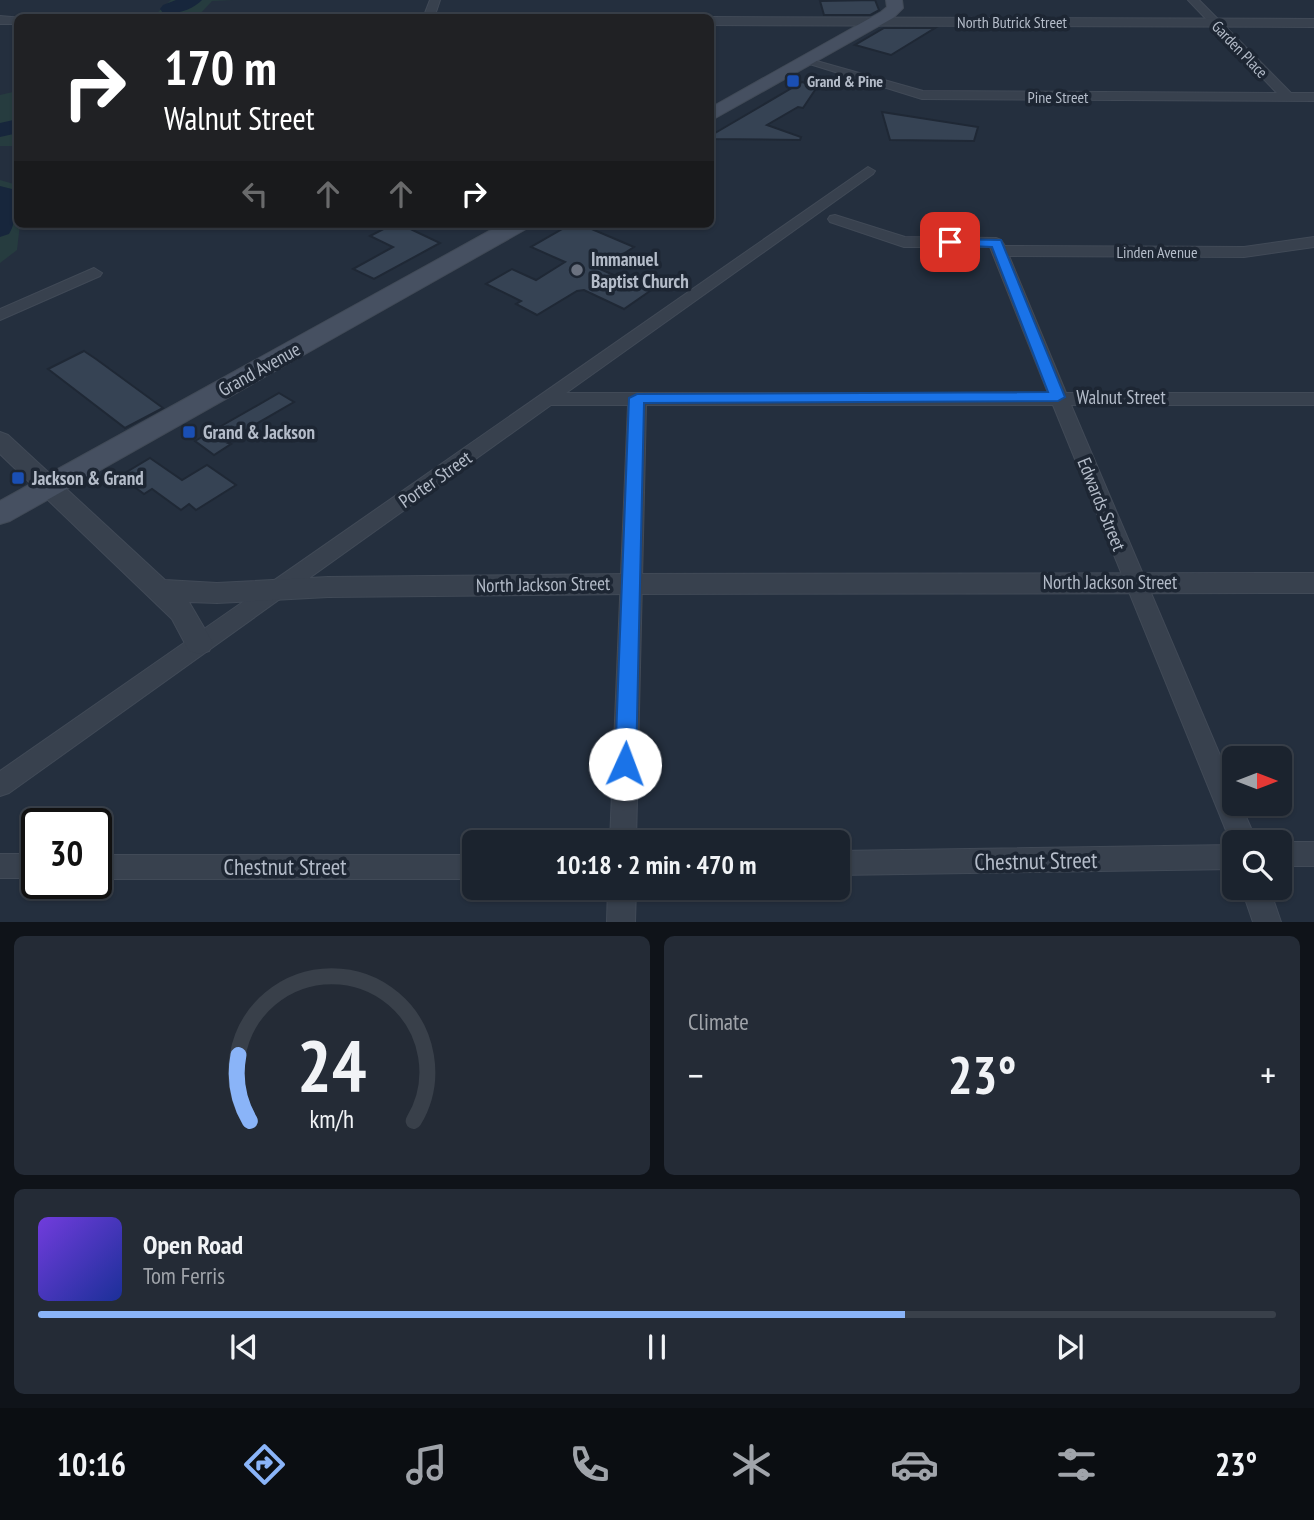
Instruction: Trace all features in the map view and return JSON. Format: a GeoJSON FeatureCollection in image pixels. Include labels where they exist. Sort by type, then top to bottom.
{"type":"FeatureCollection","features":[{"type":"Feature","properties":{"kind":"main road"},"geometry":{"type":"LineString","coordinates":[[714,112],[875,22],[894,10],[894,0]]}},
{"type":"Feature","properties":{"kind":"main road","name":"Grand Avenue"},"geometry":{"type":"LineString","coordinates":[[0,514],[512,228]]}},
{"type":"Feature","properties":{"kind":"street","name":"Garden Place"},"geometry":{"type":"LineString","coordinates":[[1194,0],[1288,97]]}},
{"type":"Feature","properties":{"kind":"street","name":"North Butrick Street"},"geometry":{"type":"LineString","coordinates":[[714,21],[1314,23]]}},
{"type":"Feature","properties":{"kind":"street","name":"Pine Street"},"geometry":{"type":"LineString","coordinates":[[806,61],[922,95],[1314,97]]}},
{"type":"Feature","properties":{"kind":"street","name":"Porter Street"},"geometry":{"type":"LineString","coordinates":[[0,785],[868,171]]}},
{"type":"Feature","properties":{"kind":"street"},"geometry":{"type":"LineString","coordinates":[[835,219],[904,242],[998,247]]}},
{"type":"Feature","properties":{"kind":"street","name":"Linden Avenue"},"geometry":{"type":"LineString","coordinates":[[998,247],[1244,253],[1314,242]]}},
{"type":"Feature","properties":{"kind":"street","name":"Edwards Street"},"geometry":{"type":"LineString","coordinates":[[998,247],[1134,582],[1239,830]]}},
{"type":"Feature","properties":{"kind":"street"},"geometry":{"type":"LineString","coordinates":[[0,315],[94,273]]}},
{"type":"Feature","properties":{"kind":"street","name":"Walnut Street"},"geometry":{"type":"LineString","coordinates":[[549,398],[1314,399]]}},
{"type":"Feature","properties":{"kind":"street"},"geometry":{"type":"LineString","coordinates":[[623,830],[637,398]]}},
{"type":"Feature","properties":{"kind":"street"},"geometry":{"type":"LineString","coordinates":[[0,440],[182,612],[199,643]]}},
{"type":"Feature","properties":{"kind":"street","name":"North Jackson Street"},"geometry":{"type":"LineString","coordinates":[[158,590],[273,592],[328,587],[630,583],[1314,583]]}},
{"type":"Feature","properties":{"kind":"street"},"geometry":{"type":"LineString","coordinates":[[1292,854],[1314,854]]}},
{"type":"Feature","properties":{"kind":"street","name":"Chestnut Street"},"geometry":{"type":"LineString","coordinates":[[850,863],[1222,857]]}},
{"type":"Feature","properties":{"kind":"street"},"geometry":{"type":"LineString","coordinates":[[0,866],[21,866]]}},
{"type":"Feature","properties":{"kind":"street","name":"Chestnut Street"},"geometry":{"type":"LineString","coordinates":[[112,867],[462,867]]}},
{"type":"Feature","properties":{"kind":"street"},"geometry":{"type":"LineString","coordinates":[[621,922],[622,900]]}},
{"type":"Feature","properties":{"kind":"street"},"geometry":{"type":"LineString","coordinates":[[1259,900],[1267,922]]}},
{"type":"Feature","properties":{"kind":"green space"},"geometry":{"type":"Polygon","coordinates":[[[171,0],[233,0],[212,1],[200,14],[156,14],[171,0]]]}},
{"type":"Feature","properties":{"kind":"green space"},"geometry":{"type":"Polygon","coordinates":[[[14,92],[14,146],[0,146],[0,95],[14,92]]]}},
{"type":"Feature","properties":{"kind":"green space"},"geometry":{"type":"Polygon","coordinates":[[[0,180],[14,184],[14,228],[20,228],[17,250],[0,263],[0,180]]]}},
{"type":"Feature","properties":{"kind":"building"},"geometry":{"type":"Polygon","coordinates":[[[875,0],[879,10],[870,15],[824,15],[820,1],[875,0]]]}},
{"type":"Feature","properties":{"kind":"building"},"geometry":{"type":"Polygon","coordinates":[[[884,28],[935,28],[891,55],[855,45],[884,28]]]}},
{"type":"Feature","properties":{"kind":"building"},"geometry":{"type":"Polygon","coordinates":[[[802,82],[817,87],[803,108],[798,107],[767,125],[801,137],[800,140],[714,139],[714,134],[802,82]]]}},
{"type":"Feature","properties":{"kind":"building"},"geometry":{"type":"Polygon","coordinates":[[[882,112],[978,127],[974,141],[890,140],[882,112]]]}},
{"type":"Feature","properties":{"kind":"building"},"geometry":{"type":"Polygon","coordinates":[[[385,228],[408,228],[440,243],[374,279],[353,269],[393,247],[370,236],[385,228]]]}},
{"type":"Feature","properties":{"kind":"building","name":"Immanuel Baptist Church"},"geometry":{"type":"Polygon","coordinates":[[[564,228],[589,228],[634,247],[600,269],[650,291],[624,309],[584,290],[577,291],[537,315],[516,304],[521,301],[486,284],[512,269],[536,280],[565,262],[531,247],[564,228]]]}},
{"type":"Feature","properties":{"kind":"building"},"geometry":{"type":"Polygon","coordinates":[[[84,351],[163,408],[125,428],[48,369],[84,351]]]}},
{"type":"Feature","properties":{"kind":"building"},"geometry":{"type":"Polygon","coordinates":[[[279,393],[294,402],[239,434],[241,435],[228,443],[231,444],[214,455],[195,441],[279,393]]]}},
{"type":"Feature","properties":{"kind":"building"},"geometry":{"type":"Polygon","coordinates":[[[150,458],[182,480],[207,465],[236,485],[196,510],[189,504],[181,510],[152,489],[144,494],[120,476],[150,458]]]}},
{"type":"Feature","properties":{"kind":"waterway"},"geometry":{"type":"LineString","coordinates":[[169,9],[193,0]]}},
{"type":"Feature","properties":{"kind":"waterway"},"geometry":{"type":"LineString","coordinates":[[0,130],[14,127]]}},
{"type":"Feature","properties":{"kind":"waterway"},"geometry":{"type":"LineString","coordinates":[[0,193],[3,194],[0,229]]}},
{"type":"Feature","properties":{"kind":"place","name":"Grand & Pine"},"geometry":{"type":"Point","coordinates":[793,81]}},
{"type":"Feature","properties":{"kind":"place","name":"Immanuel Baptist Church"},"geometry":{"type":"Point","coordinates":[577,270]}},
{"type":"Feature","properties":{"kind":"place","name":"Grand & Jackson"},"geometry":{"type":"Point","coordinates":[189,432]}},
{"type":"Feature","properties":{"kind":"place","name":"Jackson & Grand"},"geometry":{"type":"Point","coordinates":[18,478]}},
{"type":"Feature","properties":{"kind":"route"},"geometry":{"type":"LineString","coordinates":[[625,764],[637,398],[1058,397],[996,243],[950,242]]}}]}
